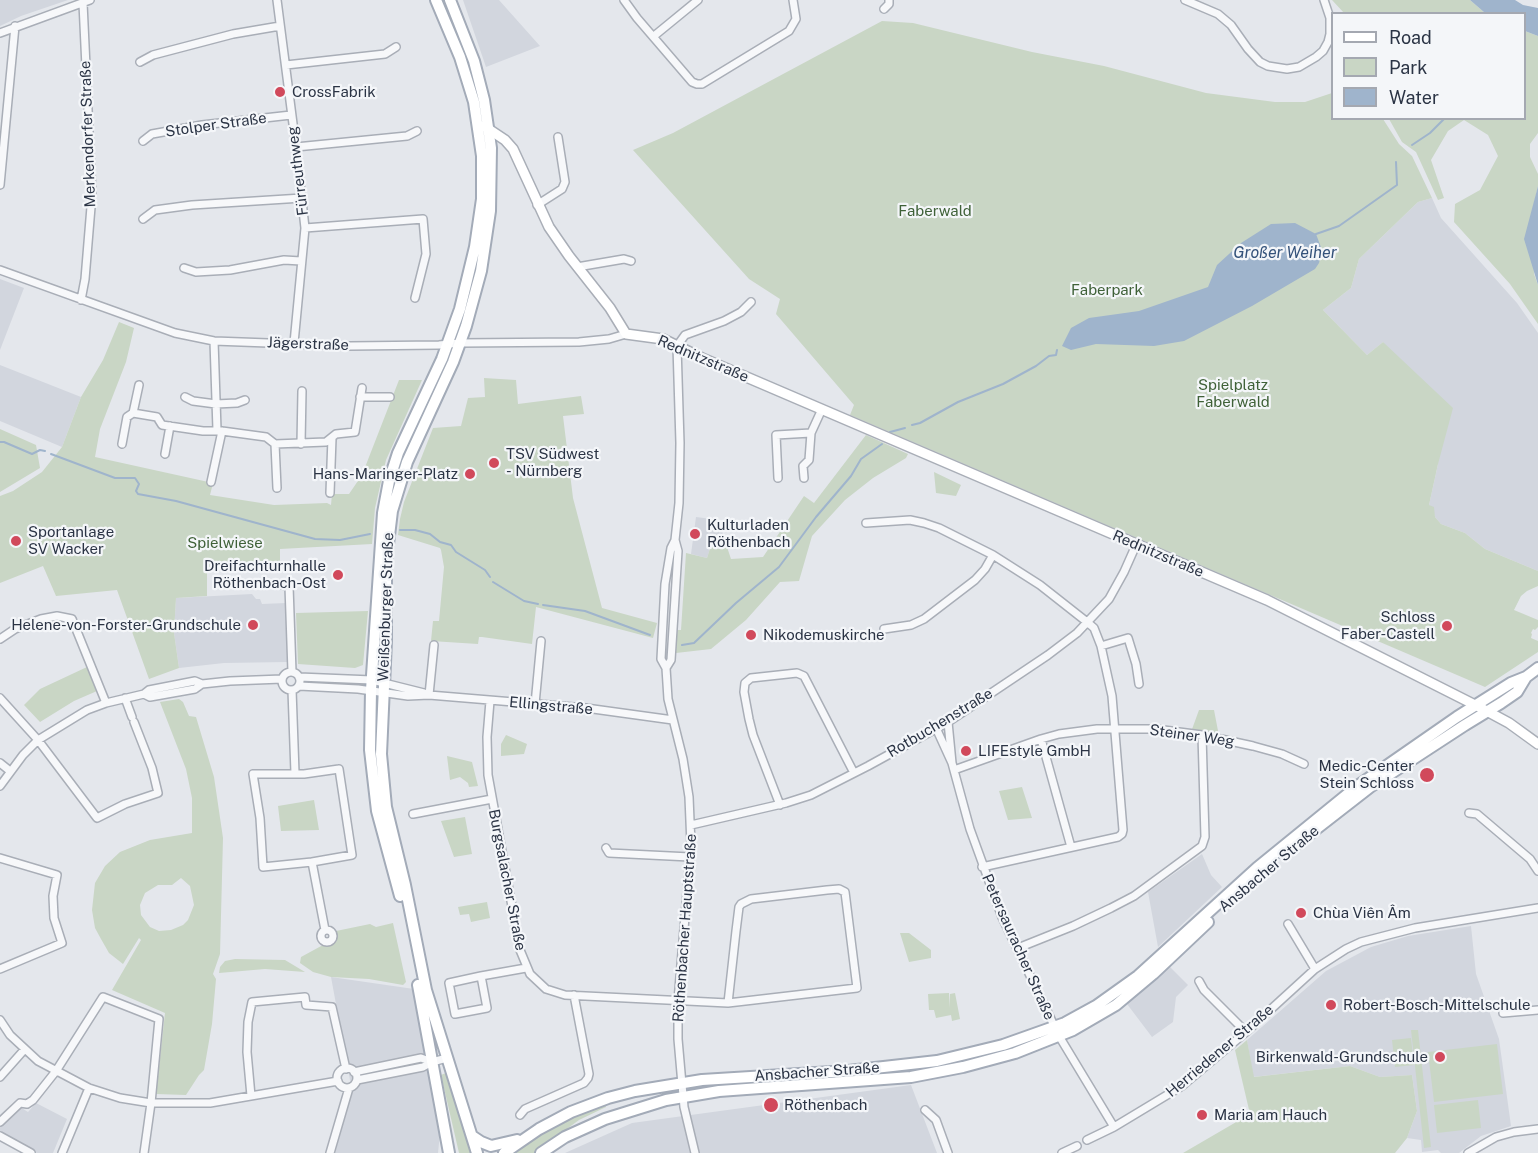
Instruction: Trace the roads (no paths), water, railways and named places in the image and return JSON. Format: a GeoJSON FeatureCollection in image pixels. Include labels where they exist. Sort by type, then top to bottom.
{"type":"FeatureCollection","features":[{"type":"Feature","properties":{"kind":"main road","name":"Weißenburger Straße"},"geometry":{"type":"LineString","coordinates":[[436,0],[460,57],[474,102],[482,165],[480,220],[468,280],[447,345],[401,444],[389,481],[382,526],[370,750],[375,797],[401,900],[450,1150]]}},
{"type":"Feature","properties":{"kind":"main road","name":"Weißenburger Straße"},"geometry":{"type":"LineString","coordinates":[[449,0],[476,67],[483,93],[489,129],[492,177],[488,232],[475,295],[460,343],[411,450],[394,501],[386,561],[381,754],[386,807],[407,894],[426,990],[477,1153]]}},
{"type":"Feature","properties":{"kind":"main road"},"geometry":{"type":"LineString","coordinates":[[474,102],[483,125],[505,140],[513,149],[549,227],[610,308],[626,334]]}},
{"type":"Feature","properties":{"kind":"main road","name":"Rednitzstraße"},"geometry":{"type":"LineString","coordinates":[[626,334],[657,338],[677,346],[1277,605],[1509,723],[1538,744]]}},
{"type":"Feature","properties":{"kind":"main road"},"geometry":{"type":"LineString","coordinates":[[1526,677],[1538,668]]}},
{"type":"Feature","properties":{"kind":"main road","name":"Ansbacher Straße"},"geometry":{"type":"LineString","coordinates":[[506,1152],[524,1138],[571,1112],[608,1098],[681,1083],[918,1064],[1057,1032],[1127,985],[1314,820],[1395,760],[1511,683],[1526,677]]}},
{"type":"Feature","properties":{"kind":"main road","name":"Ansbacher Straße"},"geometry":{"type":"LineString","coordinates":[[541,1153],[565,1137],[640,1106],[683,1096],[731,1090],[866,1082],[922,1075],[1000,1058],[1099,1016],[1137,989],[1262,872],[1370,787],[1517,692],[1526,677]]}},
{"type":"Feature","properties":{"kind":"main road"},"geometry":{"type":"LineString","coordinates":[[607,1118],[612,1104],[608,1098]]}},
{"type":"Feature","properties":{"kind":"main road"},"geometry":{"type":"LineString","coordinates":[[472,1136],[481,1143],[491,1146],[524,1138]]}},
{"type":"Feature","properties":{"kind":"street","name":"Fürreuthweg"},"geometry":{"type":"LineString","coordinates":[[277,0],[305,228],[294,343]]}},
{"type":"Feature","properties":{"kind":"street"},"geometry":{"type":"LineString","coordinates":[[624,0],[697,84],[702,84],[789,31],[796,19],[793,0]]}},
{"type":"Feature","properties":{"kind":"street"},"geometry":{"type":"LineString","coordinates":[[654,36],[698,0]]}},
{"type":"Feature","properties":{"kind":"street"},"geometry":{"type":"LineString","coordinates":[[885,9],[889,0]]}},
{"type":"Feature","properties":{"kind":"street"},"geometry":{"type":"LineString","coordinates":[[1185,0],[1218,14],[1232,25],[1260,62],[1276,68],[1299,67],[1323,51],[1330,34],[1328,9],[1324,0]]}},
{"type":"Feature","properties":{"kind":"street"},"geometry":{"type":"LineString","coordinates":[[0,33],[86,2]]}},
{"type":"Feature","properties":{"kind":"street","name":"Merkendorfer Straße"},"geometry":{"type":"LineString","coordinates":[[81,300],[92,195],[86,2]]}},
{"type":"Feature","properties":{"kind":"street"},"geometry":{"type":"LineString","coordinates":[[0,185],[15,26]]}},
{"type":"Feature","properties":{"kind":"street"},"geometry":{"type":"LineString","coordinates":[[140,62],[153,55],[233,34],[280,26]]}},
{"type":"Feature","properties":{"kind":"street"},"geometry":{"type":"LineString","coordinates":[[286,65],[385,54],[396,47]]}},
{"type":"Feature","properties":{"kind":"street","name":"Stolper Straße"},"geometry":{"type":"LineString","coordinates":[[143,141],[152,134],[202,125],[291,115]]}},
{"type":"Feature","properties":{"kind":"street"},"geometry":{"type":"LineString","coordinates":[[296,147],[407,136],[417,131]]}},
{"type":"Feature","properties":{"kind":"street"},"geometry":{"type":"LineString","coordinates":[[537,205],[562,189],[565,182],[558,137]]}},
{"type":"Feature","properties":{"kind":"street"},"geometry":{"type":"LineString","coordinates":[[143,219],[155,210],[192,205],[302,198]]}},
{"type":"Feature","properties":{"kind":"street"},"geometry":{"type":"LineString","coordinates":[[305,228],[423,219],[426,254],[415,298]]}},
{"type":"Feature","properties":{"kind":"street"},"geometry":{"type":"LineString","coordinates":[[577,267],[624,259],[631,261]]}},
{"type":"Feature","properties":{"kind":"street"},"geometry":{"type":"LineString","coordinates":[[184,268],[196,272],[230,270],[284,261],[301,261]]}},
{"type":"Feature","properties":{"kind":"street","name":"Jägerstraße"},"geometry":{"type":"LineString","coordinates":[[0,270],[175,333],[214,341],[350,346],[447,345],[549,343],[609,339],[626,334]]}},
{"type":"Feature","properties":{"kind":"street"},"geometry":{"type":"LineString","coordinates":[[677,346],[685,335],[724,321],[741,312],[751,302]]}},
{"type":"Feature","properties":{"kind":"street"},"geometry":{"type":"LineString","coordinates":[[211,482],[219,431],[214,341]]}},
{"type":"Feature","properties":{"kind":"street","name":"Röthenbacher Hauptstraße"},"geometry":{"type":"LineString","coordinates":[[677,346],[679,502],[675,540],[671,548],[663,605],[662,659],[666,668],[668,699],[687,782],[691,825],[678,1001],[681,1083]]}},
{"type":"Feature","properties":{"kind":"street"},"geometry":{"type":"LineString","coordinates":[[133,413],[139,385]]}},
{"type":"Feature","properties":{"kind":"street"},"geometry":{"type":"LineString","coordinates":[[122,444],[127,417],[133,413],[157,417],[162,425],[266,437],[275,444],[326,442],[336,434],[355,432],[362,388]]}},
{"type":"Feature","properties":{"kind":"street"},"geometry":{"type":"LineString","coordinates":[[301,444],[302,391]]}},
{"type":"Feature","properties":{"kind":"street"},"geometry":{"type":"LineString","coordinates":[[185,397],[193,401],[216,404],[237,403],[245,400]]}},
{"type":"Feature","properties":{"kind":"street"},"geometry":{"type":"LineString","coordinates":[[360,397],[390,397]]}},
{"type":"Feature","properties":{"kind":"street"},"geometry":{"type":"LineString","coordinates":[[804,478],[803,466],[809,460],[811,433],[822,409]]}},
{"type":"Feature","properties":{"kind":"street"},"geometry":{"type":"LineString","coordinates":[[165,453],[170,426]]}},
{"type":"Feature","properties":{"kind":"street"},"geometry":{"type":"LineString","coordinates":[[778,478],[776,435],[811,433]]}},
{"type":"Feature","properties":{"kind":"street"},"geometry":{"type":"LineString","coordinates":[[330,493],[332,438]]}},
{"type":"Feature","properties":{"kind":"street"},"geometry":{"type":"LineString","coordinates":[[275,444],[277,488]]}},
{"type":"Feature","properties":{"kind":"street"},"geometry":{"type":"LineString","coordinates":[[866,523],[910,520],[924,523],[993,555],[1040,585],[1094,628],[1101,646],[1108,673],[1115,729],[1122,834],[1118,837],[982,867]]}},
{"type":"Feature","properties":{"kind":"street","name":"Röthenbacher Hauptstraße"},"geometry":{"type":"LineString","coordinates":[[666,668],[671,660],[672,652],[678,551],[675,540]]}},
{"type":"Feature","properties":{"kind":"street","name":"Rotbuchenstraße"},"geometry":{"type":"LineString","coordinates":[[691,825],[780,805],[812,795],[948,722],[1077,633],[1109,599],[1136,545]]}},
{"type":"Feature","properties":{"kind":"street"},"geometry":{"type":"LineString","coordinates":[[884,629],[911,625],[924,619],[975,580],[993,555]]}},
{"type":"Feature","properties":{"kind":"street"},"geometry":{"type":"LineString","coordinates":[[276,584],[289,585],[292,672]]}},
{"type":"Feature","properties":{"kind":"street"},"geometry":{"type":"LineString","coordinates":[[0,639],[15,629],[40,619],[57,616],[72,619],[106,703]]}},
{"type":"Feature","properties":{"kind":"street"},"geometry":{"type":"LineString","coordinates":[[1101,646],[1128,638],[1139,684]]}},
{"type":"Feature","properties":{"kind":"street"},"geometry":{"type":"LineString","coordinates":[[535,704],[541,641]]}},
{"type":"Feature","properties":{"kind":"street"},"geometry":{"type":"LineString","coordinates":[[429,695],[434,645]]}},
{"type":"Feature","properties":{"kind":"street"},"geometry":{"type":"LineString","coordinates":[[282,680],[287,673],[292,672],[299,676],[372,685]]}},
{"type":"Feature","properties":{"kind":"street"},"geometry":{"type":"LineString","coordinates":[[780,805],[749,719],[744,692],[745,683],[751,678],[797,673],[804,676],[854,773]]}},
{"type":"Feature","properties":{"kind":"street"},"geometry":{"type":"LineString","coordinates":[[295,773],[295,688],[301,681],[299,676]]}},
{"type":"Feature","properties":{"kind":"street"},"geometry":{"type":"LineString","coordinates":[[282,680],[285,687],[295,688],[372,685]]}},
{"type":"Feature","properties":{"kind":"street"},"geometry":{"type":"LineString","coordinates":[[0,786],[10,771],[38,740],[69,720],[106,703],[144,694],[148,690],[195,681],[202,684],[282,680]]}},
{"type":"Feature","properties":{"kind":"street","name":"Ellingstraße"},"geometry":{"type":"LineString","coordinates":[[372,685],[408,696],[429,695],[535,704],[673,720]]}},
{"type":"Feature","properties":{"kind":"street"},"geometry":{"type":"LineString","coordinates":[[0,698],[38,740],[97,819],[125,804],[158,793],[152,768],[125,698]]}},
{"type":"Feature","properties":{"kind":"street","name":"Burgsalacher Straße"},"geometry":{"type":"LineString","coordinates":[[490,700],[487,749],[492,799],[520,950],[526,968],[546,989],[561,995],[728,1003],[857,988],[845,892],[836,889],[751,899],[741,904],[737,919],[728,1003]]}},
{"type":"Feature","properties":{"kind":"street","name":"Petersauracher Straße"},"geometry":{"type":"LineString","coordinates":[[948,722],[953,766]]}},
{"type":"Feature","properties":{"kind":"street","name":"Petersauracher Straße"},"geometry":{"type":"LineString","coordinates":[[936,728],[953,766],[982,867],[1002,917],[1057,1032],[1114,1127]]}},
{"type":"Feature","properties":{"kind":"street","name":"Steiner Weg"},"geometry":{"type":"LineString","coordinates":[[953,766],[1041,739],[1077,732],[1115,729],[1156,729],[1202,735],[1282,754],[1304,764]]}},
{"type":"Feature","properties":{"kind":"street"},"geometry":{"type":"LineString","coordinates":[[1018,948],[1074,926],[1111,908],[1145,888],[1202,846],[1205,837],[1202,735]]}},
{"type":"Feature","properties":{"kind":"street"},"geometry":{"type":"LineString","coordinates":[[1041,739],[1071,847]]}},
{"type":"Feature","properties":{"kind":"street"},"geometry":{"type":"LineString","coordinates":[[0,763],[10,771]]}},
{"type":"Feature","properties":{"kind":"street"},"geometry":{"type":"LineString","coordinates":[[339,769],[352,855],[263,867],[260,818],[253,774],[295,773],[304,774],[339,769]]}},
{"type":"Feature","properties":{"kind":"street"},"geometry":{"type":"LineString","coordinates":[[412,814],[492,799]]}},
{"type":"Feature","properties":{"kind":"street"},"geometry":{"type":"LineString","coordinates":[[1469,813],[1477,814],[1530,859],[1538,871]]}},
{"type":"Feature","properties":{"kind":"street"},"geometry":{"type":"LineString","coordinates":[[606,848],[609,853],[690,857]]}},
{"type":"Feature","properties":{"kind":"street"},"geometry":{"type":"LineString","coordinates":[[0,858],[57,875],[53,896],[54,918],[62,943],[0,969]]}},
{"type":"Feature","properties":{"kind":"street"},"geometry":{"type":"LineString","coordinates":[[312,862],[325,930]]}},
{"type":"Feature","properties":{"kind":"street","name":"Herriedener Straße"},"geometry":{"type":"LineString","coordinates":[[1087,1140],[1114,1127],[1182,1086],[1315,969],[1346,949],[1381,936],[1415,928],[1538,908]]}},
{"type":"Feature","properties":{"kind":"street"},"geometry":{"type":"LineString","coordinates":[[1288,924],[1315,969]]}},
{"type":"Feature","properties":{"kind":"street"},"geometry":{"type":"LineString","coordinates":[[481,976],[487,1008],[455,1014],[448,983],[481,976],[526,968]]}},
{"type":"Feature","properties":{"kind":"street"},"geometry":{"type":"LineString","coordinates":[[1199,981],[1204,990],[1246,1032]]}},
{"type":"Feature","properties":{"kind":"street"},"geometry":{"type":"LineString","coordinates":[[520,1115],[525,1109],[584,1083],[588,1078],[574,995]]}},
{"type":"Feature","properties":{"kind":"street"},"geometry":{"type":"LineString","coordinates":[[0,1122],[20,1103],[27,1104],[33,1100],[56,1071],[103,997],[159,1019],[144,1153]]}},
{"type":"Feature","properties":{"kind":"street"},"geometry":{"type":"LineString","coordinates":[[251,1096],[247,1052],[248,1022],[252,1002],[305,997],[306,1005],[332,1007],[346,1069]]}},
{"type":"Feature","properties":{"kind":"street"},"geometry":{"type":"LineString","coordinates":[[1503,1013],[1538,1010]]}},
{"type":"Feature","properties":{"kind":"street"},"geometry":{"type":"LineString","coordinates":[[0,1020],[24,1050],[38,1061],[89,1088],[120,1098],[151,1103],[210,1103],[338,1081]]}},
{"type":"Feature","properties":{"kind":"street"},"geometry":{"type":"LineString","coordinates":[[0,1077],[24,1050]]}},
{"type":"Feature","properties":{"kind":"street"},"geometry":{"type":"LineString","coordinates":[[346,1069],[354,1072],[421,1058],[432,1062]]}},
{"type":"Feature","properties":{"kind":"street"},"geometry":{"type":"LineString","coordinates":[[346,1069],[339,1073],[338,1081],[342,1087],[349,1088],[357,1080],[423,1067],[447,1058]]}},
{"type":"Feature","properties":{"kind":"street"},"geometry":{"type":"LineString","coordinates":[[354,1072],[357,1080]]}},
{"type":"Feature","properties":{"kind":"street"},"geometry":{"type":"LineString","coordinates":[[681,1083],[695,1153]]}},
{"type":"Feature","properties":{"kind":"street"},"geometry":{"type":"LineString","coordinates":[[62,1153],[89,1088]]}},
{"type":"Feature","properties":{"kind":"street"},"geometry":{"type":"LineString","coordinates":[[330,1153],[349,1088]]}},
{"type":"Feature","properties":{"kind":"street"},"geometry":{"type":"LineString","coordinates":[[925,1110],[936,1120],[948,1153]]}},
{"type":"Feature","properties":{"kind":"street"},"geometry":{"type":"LineString","coordinates":[[1468,1153],[1496,1137],[1538,1129]]}},
{"type":"Feature","properties":{"kind":"street"},"geometry":{"type":"LineString","coordinates":[[0,1136],[31,1153]]}},
{"type":"Feature","properties":{"kind":"street"},"geometry":{"type":"LineString","coordinates":[[1065,1152],[1077,1146]]}},
{"type":"Feature","properties":{"kind":"water"},"geometry":{"type":"Polygon","coordinates":[[[1470,0],[1515,0],[1523,5],[1538,8],[1538,36],[1526,31],[1526,12],[1484,12],[1470,0]]]}},
{"type":"Feature","properties":{"kind":"water"},"geometry":{"type":"Polygon","coordinates":[[[1538,186],[1538,285],[1524,239],[1538,186]]]}},
{"type":"Feature","properties":{"kind":"water","name":"Großer Weiher"},"geometry":{"type":"Polygon","coordinates":[[[1295,223],[1316,234],[1322,250],[1319,263],[1315,269],[1252,306],[1184,341],[1154,346],[1096,344],[1071,350],[1062,346],[1071,328],[1089,318],[1139,311],[1208,287],[1217,265],[1241,243],[1271,224],[1295,223]]]}},
{"type":"Feature","properties":{"kind":"waterway"},"geometry":{"type":"LineString","coordinates":[[1412,145],[1430,133],[1443,120]]}},
{"type":"Feature","properties":{"kind":"waterway"},"geometry":{"type":"LineString","coordinates":[[1316,234],[1339,226],[1397,185],[1396,162]]}},
{"type":"Feature","properties":{"kind":"waterway"},"geometry":{"type":"LineString","coordinates":[[912,425],[958,402],[1003,384],[1049,356],[1056,355],[1057,350]]}},
{"type":"Feature","properties":{"kind":"waterway"},"geometry":{"type":"LineString","coordinates":[[890,432],[905,428]]}},
{"type":"Feature","properties":{"kind":"waterway"},"geometry":{"type":"LineString","coordinates":[[0,442],[32,454],[40,450],[45,451]]}},
{"type":"Feature","properties":{"kind":"waterway"},"geometry":{"type":"LineString","coordinates":[[682,645],[694,643],[736,603],[779,567],[816,517],[851,476],[861,459],[882,444]]}},
{"type":"Feature","properties":{"kind":"waterway"},"geometry":{"type":"LineString","coordinates":[[51,454],[115,478],[135,478],[139,484],[136,491],[138,494],[176,501],[315,539],[340,540],[370,534]]}},
{"type":"Feature","properties":{"kind":"waterway"},"geometry":{"type":"LineString","coordinates":[[400,530],[415,530],[430,534],[440,542],[451,545],[456,552],[485,570],[490,577]]}},
{"type":"Feature","properties":{"kind":"waterway"},"geometry":{"type":"LineString","coordinates":[[493,582],[524,601],[538,604]]}},
{"type":"Feature","properties":{"kind":"waterway"},"geometry":{"type":"LineString","coordinates":[[543,605],[585,611],[650,635]]}},
{"type":"Feature","properties":{"kind":"place","name":"CrossFabrik"},"geometry":{"type":"Point","coordinates":[280,92]}},
{"type":"Feature","properties":{"kind":"place","name":"TSV Südwest - Nürnberg"},"geometry":{"type":"Point","coordinates":[494,463]}},
{"type":"Feature","properties":{"kind":"place","name":"Hans-Maringer-Platz"},"geometry":{"type":"Point","coordinates":[470,474]}},
{"type":"Feature","properties":{"kind":"place","name":"Kulturladen Röthenbach"},"geometry":{"type":"Point","coordinates":[695,534]}},
{"type":"Feature","properties":{"kind":"place","name":"Sportanlage SV Wacker"},"geometry":{"type":"Point","coordinates":[16,541]}},
{"type":"Feature","properties":{"kind":"place","name":"Dreifachturnhalle Röthenbach-Ost"},"geometry":{"type":"Point","coordinates":[338,575]}},
{"type":"Feature","properties":{"kind":"place","name":"Helene-von-Forster-Grundschule"},"geometry":{"type":"Point","coordinates":[253,625]}},
{"type":"Feature","properties":{"kind":"place","name":"Schloss Faber-Castell"},"geometry":{"type":"Point","coordinates":[1447,626]}},
{"type":"Feature","properties":{"kind":"place","name":"Nikodemuskirche"},"geometry":{"type":"Point","coordinates":[751,635]}},
{"type":"Feature","properties":{"kind":"place","name":"LIFEstyle GmbH"},"geometry":{"type":"Point","coordinates":[966,751]}},
{"type":"Feature","properties":{"kind":"place","name":"Medic-Center Stein Schloss"},"geometry":{"type":"Point","coordinates":[1427,775]}},
{"type":"Feature","properties":{"kind":"place","name":"Chùa Viên Âm"},"geometry":{"type":"Point","coordinates":[1301,913]}},
{"type":"Feature","properties":{"kind":"place","name":"Robert-Bosch-Mittelschule"},"geometry":{"type":"Point","coordinates":[1331,1005]}},
{"type":"Feature","properties":{"kind":"place","name":"Birkenwald-Grundschule"},"geometry":{"type":"Point","coordinates":[1440,1057]}},
{"type":"Feature","properties":{"kind":"place","name":"Röthenbach"},"geometry":{"type":"Point","coordinates":[771,1105]}},
{"type":"Feature","properties":{"kind":"place","name":"Maria am Hauch"},"geometry":{"type":"Point","coordinates":[1202,1115]}},
{"type":"Feature","properties":{"kind":"park label","name":"Faberwald"},"geometry":{"type":"Point","coordinates":[935,211]}},
{"type":"Feature","properties":{"kind":"park label","name":"Faberpark"},"geometry":{"type":"Point","coordinates":[1107,290]}},
{"type":"Feature","properties":{"kind":"park label","name":"Spielplatz Faberwald"},"geometry":{"type":"Point","coordinates":[1233,394]}},
{"type":"Feature","properties":{"kind":"park label","name":"Spielwiese"},"geometry":{"type":"Point","coordinates":[225,543]}}]}
